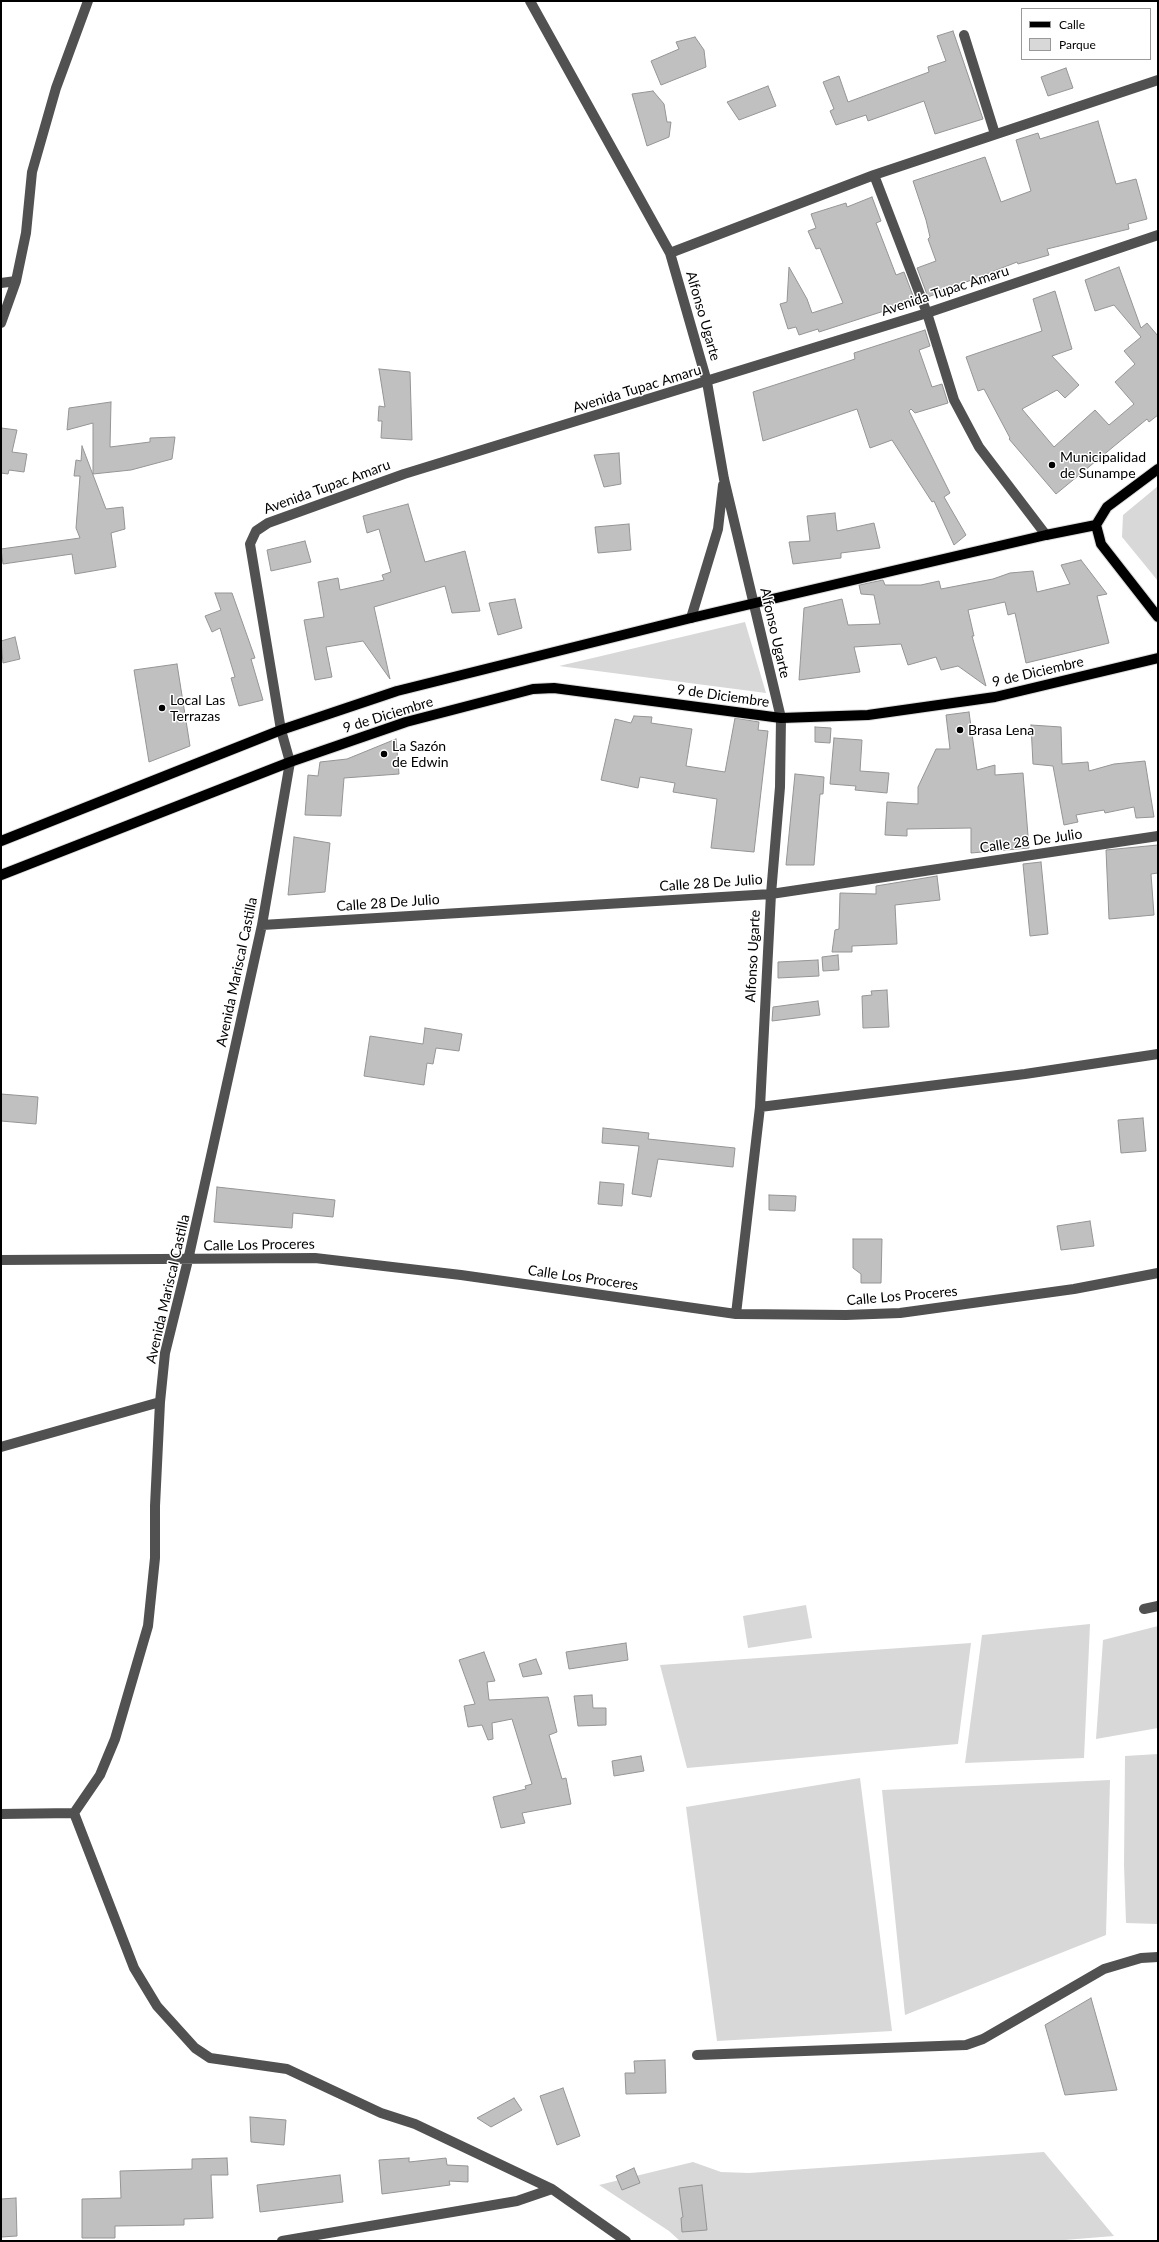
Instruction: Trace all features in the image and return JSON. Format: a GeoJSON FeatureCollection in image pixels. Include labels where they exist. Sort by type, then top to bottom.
{"type":"FeatureCollection","features":[{"type":"Feature","properties":{"kind":"main road"},"geometry":{"type":"LineString","coordinates":[[1158,469],[1107,507],[1096,525],[1101,544],[1158,617]]}},
{"type":"Feature","properties":{"kind":"main road"},"geometry":{"type":"LineString","coordinates":[[1,841],[281,730],[397,691],[691,618],[1046,535],[1096,525]]}},
{"type":"Feature","properties":{"kind":"main road","name":"9 de Diciembre"},"geometry":{"type":"LineString","coordinates":[[1,875],[290,762],[406,722],[533,690],[554,688],[781,718],[868,715],[995,697],[1158,658]]}},
{"type":"Feature","properties":{"kind":"street"},"geometry":{"type":"LineString","coordinates":[[1,323],[16,281],[26,233],[32,172],[56,88],[88,1]]}},
{"type":"Feature","properties":{"kind":"street","name":"Alfonso Ugarte"},"geometry":{"type":"LineString","coordinates":[[530,1],[670,254],[707,382],[724,479],[781,718],[780,787],[770,894],[760,1107],[736,1314]]}},
{"type":"Feature","properties":{"kind":"street"},"geometry":{"type":"LineString","coordinates":[[964,36],[995,134]]}},
{"type":"Feature","properties":{"kind":"street"},"geometry":{"type":"LineString","coordinates":[[670,254],[874,175],[1158,80]]}},
{"type":"Feature","properties":{"kind":"street"},"geometry":{"type":"LineString","coordinates":[[874,175],[927,313],[954,400],[979,447],[1046,535]]}},
{"type":"Feature","properties":{"kind":"street","name":"Avenida Tupac Amaru"},"geometry":{"type":"LineString","coordinates":[[281,730],[250,544],[252,537],[261,526],[404,474],[707,382],[927,313],[1158,235]]}},
{"type":"Feature","properties":{"kind":"street"},"geometry":{"type":"LineString","coordinates":[[1,283],[16,281]]}},
{"type":"Feature","properties":{"kind":"street"},"geometry":{"type":"LineString","coordinates":[[691,618],[718,529],[724,479]]}},
{"type":"Feature","properties":{"kind":"street"},"geometry":{"type":"LineString","coordinates":[[281,730],[290,762]]}},
{"type":"Feature","properties":{"kind":"street","name":"Avenida Mariscal Castilla"},"geometry":{"type":"LineString","coordinates":[[74,1813],[100,1775],[115,1739],[148,1626],[155,1558],[155,1506],[160,1402],[165,1352],[188,1260],[262,925],[290,762]]}},
{"type":"Feature","properties":{"kind":"street","name":"Calle 28 De Julio"},"geometry":{"type":"LineString","coordinates":[[262,925],[770,894],[1158,836]]}},
{"type":"Feature","properties":{"kind":"street"},"geometry":{"type":"LineString","coordinates":[[760,1107],[1025,1074],[1158,1054]]}},
{"type":"Feature","properties":{"kind":"street","name":"Calle Los Proceres"},"geometry":{"type":"LineString","coordinates":[[1,1260],[315,1258],[461,1275],[736,1314],[846,1315],[900,1313],[1074,1289],[1158,1273]]}},
{"type":"Feature","properties":{"kind":"street"},"geometry":{"type":"LineString","coordinates":[[1,1447],[160,1402]]}},
{"type":"Feature","properties":{"kind":"street"},"geometry":{"type":"LineString","coordinates":[[1144,1609],[1158,1606]]}},
{"type":"Feature","properties":{"kind":"street"},"geometry":{"type":"LineString","coordinates":[[1,1814],[74,1813],[134,1968],[157,2006],[194,2048],[210,2058],[287,2069],[381,2113],[414,2124],[552,2189],[626,2241]]}},
{"type":"Feature","properties":{"kind":"street"},"geometry":{"type":"LineString","coordinates":[[697,2055],[966,2044],[983,2039],[1104,1969],[1141,1958],[1158,1957]]}},
{"type":"Feature","properties":{"kind":"street"},"geometry":{"type":"LineString","coordinates":[[282,2241],[517,2200],[552,2189]]}},
{"type":"Feature","properties":{"kind":"green space"},"geometry":{"type":"Polygon","coordinates":[[[1158,486],[1158,581],[1122,537],[1123,515],[1158,486]]]}},
{"type":"Feature","properties":{"kind":"green space"},"geometry":{"type":"Polygon","coordinates":[[[745,622],[766,693],[559,666],[745,622]]]}},
{"type":"Feature","properties":{"kind":"green space"},"geometry":{"type":"Polygon","coordinates":[[[806,1605],[812,1638],[748,1648],[743,1616],[806,1605]]]}},
{"type":"Feature","properties":{"kind":"green space"},"geometry":{"type":"Polygon","coordinates":[[[1090,1624],[1084,1758],[965,1763],[982,1635],[1090,1624]]]}},
{"type":"Feature","properties":{"kind":"green space"},"geometry":{"type":"Polygon","coordinates":[[[1158,1626],[1158,1728],[1096,1739],[1103,1640],[1158,1626]]]}},
{"type":"Feature","properties":{"kind":"green space"},"geometry":{"type":"Polygon","coordinates":[[[971,1643],[958,1744],[687,1768],[660,1665],[971,1643]]]}},
{"type":"Feature","properties":{"kind":"green space"},"geometry":{"type":"Polygon","coordinates":[[[1158,1754],[1158,1924],[1126,1923],[1124,1865],[1125,1756],[1158,1754]]]}},
{"type":"Feature","properties":{"kind":"green space"},"geometry":{"type":"Polygon","coordinates":[[[860,1778],[892,2031],[717,2041],[686,1807],[860,1778]]]}},
{"type":"Feature","properties":{"kind":"green space"},"geometry":{"type":"Polygon","coordinates":[[[1110,1780],[1106,1935],[905,2015],[882,1790],[1110,1780]]]}},
{"type":"Feature","properties":{"kind":"green space"},"geometry":{"type":"Polygon","coordinates":[[[1044,2152],[1114,2236],[1052,2241],[680,2241],[669,2231],[599,2185],[693,2162],[721,2172],[749,2173],[1044,2152]]]}},
{"type":"Feature","properties":{"kind":"building"},"geometry":{"type":"Polygon","coordinates":[[[953,31],[983,119],[935,134],[924,101],[868,121],[866,115],[836,125],[830,111],[834,109],[823,82],[839,76],[848,102],[929,72],[928,67],[946,61],[937,36],[953,31]]]}},
{"type":"Feature","properties":{"kind":"building"},"geometry":{"type":"Polygon","coordinates":[[[695,37],[704,50],[706,67],[661,85],[651,61],[679,49],[676,42],[695,37]]]}},
{"type":"Feature","properties":{"kind":"building"},"geometry":{"type":"Polygon","coordinates":[[[1066,68],[1073,88],[1048,96],[1041,77],[1066,68]]]}},
{"type":"Feature","properties":{"kind":"building"},"geometry":{"type":"Polygon","coordinates":[[[768,86],[776,106],[739,120],[727,102],[768,86]]]}},
{"type":"Feature","properties":{"kind":"building"},"geometry":{"type":"Polygon","coordinates":[[[653,91],[664,104],[667,122],[671,122],[669,137],[647,146],[632,94],[653,91]]]}},
{"type":"Feature","properties":{"kind":"building"},"geometry":{"type":"Polygon","coordinates":[[[1098,121],[1116,184],[1136,179],[1147,219],[1128,224],[1129,229],[1047,249],[1049,255],[1018,264],[1017,262],[928,297],[917,268],[936,261],[928,239],[930,237],[926,220],[913,181],[985,157],[1001,202],[1031,191],[1016,140],[1038,133],[1040,139],[1098,121]]]}},
{"type":"Feature","properties":{"kind":"building"},"geometry":{"type":"Polygon","coordinates":[[[872,197],[881,221],[876,223],[896,275],[904,272],[915,301],[819,332],[818,329],[799,335],[796,327],[788,329],[780,304],[787,302],[789,267],[807,299],[812,313],[843,303],[820,248],[816,249],[808,231],[816,228],[811,214],[846,203],[847,207],[872,197]]]}},
{"type":"Feature","properties":{"kind":"building"},"geometry":{"type":"Polygon","coordinates":[[[1119,267],[1141,328],[1147,323],[1158,336],[1158,415],[1149,422],[1147,419],[1056,494],[1009,439],[1010,438],[984,389],[978,391],[966,357],[1042,331],[1033,299],[1055,291],[1072,349],[1052,356],[1079,385],[1065,398],[1057,390],[1022,409],[1054,447],[1095,410],[1109,425],[1134,404],[1115,382],[1135,364],[1124,351],[1141,337],[1114,305],[1095,311],[1085,280],[1119,267]]]}},
{"type":"Feature","properties":{"kind":"building"},"geometry":{"type":"Polygon","coordinates":[[[925,330],[930,346],[919,350],[932,387],[942,384],[948,403],[915,413],[911,409],[909,411],[950,493],[944,497],[966,535],[954,545],[934,501],[932,502],[892,440],[870,448],[857,409],[763,441],[753,392],[855,359],[854,353],[925,330]]]}},
{"type":"Feature","properties":{"kind":"building"},"geometry":{"type":"Polygon","coordinates":[[[379,369],[410,372],[412,440],[381,438],[382,421],[378,421],[379,406],[385,407],[379,369]]]}},
{"type":"Feature","properties":{"kind":"building"},"geometry":{"type":"Polygon","coordinates":[[[111,402],[110,447],[150,442],[150,438],[175,437],[172,459],[131,470],[93,474],[93,423],[67,430],[69,408],[111,402]]]}},
{"type":"Feature","properties":{"kind":"building"},"geometry":{"type":"Polygon","coordinates":[[[1,428],[17,430],[12,452],[27,454],[24,472],[9,470],[8,474],[1,473],[1,428]]]}},
{"type":"Feature","properties":{"kind":"building"},"geometry":{"type":"Polygon","coordinates":[[[82,446],[106,509],[123,507],[125,529],[111,533],[116,567],[75,574],[72,554],[3,564],[1,549],[80,538],[76,528],[80,476],[74,476],[76,460],[81,461],[82,446]]]}},
{"type":"Feature","properties":{"kind":"building"},"geometry":{"type":"Polygon","coordinates":[[[619,453],[621,484],[604,487],[594,455],[619,453]]]}},
{"type":"Feature","properties":{"kind":"building"},"geometry":{"type":"Polygon","coordinates":[[[408,504],[425,562],[465,551],[480,611],[452,613],[445,586],[374,607],[390,679],[363,641],[326,647],[332,677],[315,680],[304,620],[324,617],[318,582],[338,578],[340,590],[384,580],[382,575],[391,572],[379,529],[367,533],[363,516],[408,504]]]}},
{"type":"Feature","properties":{"kind":"building"},"geometry":{"type":"Polygon","coordinates":[[[835,513],[837,531],[874,523],[880,548],[841,553],[841,558],[793,564],[789,542],[810,541],[807,516],[835,513]]]}},
{"type":"Feature","properties":{"kind":"building"},"geometry":{"type":"Polygon","coordinates":[[[629,524],[631,550],[598,553],[595,527],[629,524]]]}},
{"type":"Feature","properties":{"kind":"building"},"geometry":{"type":"Polygon","coordinates":[[[305,541],[311,562],[271,571],[267,550],[305,541]]]}},
{"type":"Feature","properties":{"kind":"building"},"geometry":{"type":"Polygon","coordinates":[[[1081,560],[1107,594],[1097,596],[1109,643],[1026,663],[1015,613],[1008,615],[1005,602],[968,610],[974,636],[972,636],[986,686],[958,666],[941,670],[936,657],[908,665],[901,644],[854,647],[860,672],[799,680],[804,608],[842,599],[848,625],[880,624],[874,595],[861,594],[859,585],[883,580],[885,585],[921,585],[939,581],[941,589],[993,579],[1010,573],[1033,571],[1037,592],[1070,584],[1061,565],[1081,560]]]}},
{"type":"Feature","properties":{"kind":"building"},"geometry":{"type":"Polygon","coordinates":[[[215,593],[232,593],[255,658],[251,659],[263,700],[239,706],[231,678],[235,677],[220,628],[212,632],[205,616],[221,610],[215,593]]]}},
{"type":"Feature","properties":{"kind":"building"},"geometry":{"type":"Polygon","coordinates":[[[515,599],[522,628],[498,635],[489,603],[515,599]]]}},
{"type":"Feature","properties":{"kind":"building"},"geometry":{"type":"Polygon","coordinates":[[[15,637],[20,659],[3,663],[1,641],[15,637]]]}},
{"type":"Feature","properties":{"kind":"building","name":"Local Las Terrazas"},"geometry":{"type":"Polygon","coordinates":[[[177,664],[190,746],[149,762],[134,670],[177,664]]]}},
{"type":"Feature","properties":{"kind":"building"},"geometry":{"type":"Polygon","coordinates":[[[969,712],[977,770],[995,765],[995,775],[1023,773],[1029,848],[971,853],[971,828],[907,829],[907,836],[885,835],[887,802],[918,804],[918,787],[936,749],[950,749],[946,715],[969,712]]]}},
{"type":"Feature","properties":{"kind":"building"},"geometry":{"type":"Polygon","coordinates":[[[634,716],[652,717],[651,723],[692,729],[686,766],[725,772],[735,718],[759,722],[758,730],[768,731],[754,852],[711,848],[717,799],[673,792],[675,783],[640,777],[638,788],[601,780],[615,719],[631,723],[634,716]]]}},
{"type":"Feature","properties":{"kind":"building"},"geometry":{"type":"Polygon","coordinates":[[[1031,725],[1061,727],[1062,764],[1088,762],[1089,771],[1114,764],[1145,761],[1154,817],[1136,818],[1134,807],[1105,813],[1104,810],[1076,815],[1078,822],[1064,825],[1053,766],[1033,764],[1031,725]]]}},
{"type":"Feature","properties":{"kind":"building"},"geometry":{"type":"Polygon","coordinates":[[[815,727],[831,728],[830,743],[815,742],[815,727]]]}},
{"type":"Feature","properties":{"kind":"building"},"geometry":{"type":"Polygon","coordinates":[[[834,738],[862,740],[860,771],[889,773],[887,793],[855,790],[856,786],[830,784],[834,738]]]}},
{"type":"Feature","properties":{"kind":"building"},"geometry":{"type":"Polygon","coordinates":[[[396,739],[399,774],[344,778],[341,816],[305,815],[308,775],[318,776],[320,762],[347,759],[396,739]]]}},
{"type":"Feature","properties":{"kind":"building"},"geometry":{"type":"Polygon","coordinates":[[[795,774],[824,777],[823,794],[820,794],[814,865],[786,865],[795,774]]]}},
{"type":"Feature","properties":{"kind":"building"},"geometry":{"type":"Polygon","coordinates":[[[294,837],[330,843],[325,892],[288,895],[294,837]]]}},
{"type":"Feature","properties":{"kind":"building"},"geometry":{"type":"Polygon","coordinates":[[[1158,845],[1158,873],[1151,874],[1154,915],[1109,919],[1106,850],[1158,845]]]}},
{"type":"Feature","properties":{"kind":"building"},"geometry":{"type":"Polygon","coordinates":[[[1041,862],[1048,934],[1030,936],[1023,864],[1041,862]]]}},
{"type":"Feature","properties":{"kind":"building"},"geometry":{"type":"Polygon","coordinates":[[[937,876],[940,900],[895,905],[897,944],[852,946],[852,952],[832,952],[835,930],[839,929],[840,893],[876,894],[876,886],[937,876]]]}},
{"type":"Feature","properties":{"kind":"building"},"geometry":{"type":"Polygon","coordinates":[[[838,955],[839,970],[823,971],[822,957],[838,955]]]}},
{"type":"Feature","properties":{"kind":"building"},"geometry":{"type":"Polygon","coordinates":[[[818,960],[819,976],[778,978],[778,962],[818,960]]]}},
{"type":"Feature","properties":{"kind":"building"},"geometry":{"type":"Polygon","coordinates":[[[887,990],[889,1027],[863,1028],[862,996],[872,995],[871,991],[887,990]]]}},
{"type":"Feature","properties":{"kind":"building"},"geometry":{"type":"Polygon","coordinates":[[[818,1001],[820,1015],[772,1021],[773,1007],[818,1001]]]}},
{"type":"Feature","properties":{"kind":"building"},"geometry":{"type":"Polygon","coordinates":[[[425,1028],[462,1034],[459,1051],[436,1048],[433,1064],[427,1063],[424,1085],[364,1076],[370,1036],[423,1044],[425,1028]]]}},
{"type":"Feature","properties":{"kind":"building"},"geometry":{"type":"Polygon","coordinates":[[[1,1094],[38,1097],[36,1124],[1,1121],[1,1094]]]}},
{"type":"Feature","properties":{"kind":"building"},"geometry":{"type":"Polygon","coordinates":[[[1143,1118],[1146,1151],[1121,1153],[1118,1120],[1143,1118]]]}},
{"type":"Feature","properties":{"kind":"building"},"geometry":{"type":"Polygon","coordinates":[[[603,1128],[649,1133],[648,1139],[735,1148],[733,1167],[658,1159],[651,1197],[632,1194],[639,1146],[602,1143],[603,1128]]]}},
{"type":"Feature","properties":{"kind":"building"},"geometry":{"type":"Polygon","coordinates":[[[600,1182],[624,1184],[622,1206],[598,1204],[600,1182]]]}},
{"type":"Feature","properties":{"kind":"building"},"geometry":{"type":"Polygon","coordinates":[[[217,1187],[335,1200],[333,1217],[293,1213],[292,1228],[214,1222],[217,1187]]]}},
{"type":"Feature","properties":{"kind":"building"},"geometry":{"type":"Polygon","coordinates":[[[769,1195],[796,1196],[795,1211],[769,1210],[769,1195]]]}},
{"type":"Feature","properties":{"kind":"building"},"geometry":{"type":"Polygon","coordinates":[[[1090,1221],[1094,1246],[1061,1250],[1057,1226],[1090,1221]]]}},
{"type":"Feature","properties":{"kind":"building"},"geometry":{"type":"Polygon","coordinates":[[[853,1239],[882,1239],[881,1283],[861,1283],[861,1274],[853,1268],[853,1239]]]}},
{"type":"Feature","properties":{"kind":"building"},"geometry":{"type":"Polygon","coordinates":[[[626,1643],[628,1660],[569,1669],[566,1652],[626,1643]]]}},
{"type":"Feature","properties":{"kind":"building"},"geometry":{"type":"Polygon","coordinates":[[[484,1652],[495,1681],[487,1682],[489,1700],[548,1697],[557,1732],[549,1735],[562,1779],[566,1778],[571,1804],[522,1813],[525,1823],[501,1828],[493,1797],[526,1789],[525,1786],[532,1784],[512,1719],[492,1723],[493,1739],[488,1740],[482,1725],[468,1727],[464,1706],[475,1704],[459,1660],[484,1652]]]}},
{"type":"Feature","properties":{"kind":"building"},"geometry":{"type":"Polygon","coordinates":[[[536,1659],[542,1674],[523,1677],[519,1664],[536,1659]]]}},
{"type":"Feature","properties":{"kind":"building"},"geometry":{"type":"Polygon","coordinates":[[[592,1695],[593,1708],[606,1708],[606,1725],[578,1726],[574,1696],[592,1695]]]}},
{"type":"Feature","properties":{"kind":"building"},"geometry":{"type":"Polygon","coordinates":[[[641,1756],[644,1771],[614,1776],[612,1761],[641,1756]]]}},
{"type":"Feature","properties":{"kind":"building"},"geometry":{"type":"Polygon","coordinates":[[[1091,1998],[1117,2090],[1065,2095],[1045,2025],[1091,1998]]]}},
{"type":"Feature","properties":{"kind":"building"},"geometry":{"type":"Polygon","coordinates":[[[665,2060],[666,2093],[626,2094],[625,2073],[635,2073],[634,2061],[665,2060]]]}},
{"type":"Feature","properties":{"kind":"building"},"geometry":{"type":"Polygon","coordinates":[[[563,2088],[580,2136],[557,2145],[540,2096],[563,2088]]]}},
{"type":"Feature","properties":{"kind":"building"},"geometry":{"type":"Polygon","coordinates":[[[514,2098],[522,2110],[491,2127],[477,2118],[514,2098]]]}},
{"type":"Feature","properties":{"kind":"building"},"geometry":{"type":"Polygon","coordinates":[[[250,2117],[286,2120],[284,2145],[251,2142],[250,2117]]]}},
{"type":"Feature","properties":{"kind":"building"},"geometry":{"type":"Polygon","coordinates":[[[227,2158],[228,2175],[211,2175],[213,2218],[184,2219],[184,2225],[115,2226],[115,2238],[82,2238],[82,2199],[121,2198],[120,2171],[192,2169],[192,2159],[227,2158]]]}},
{"type":"Feature","properties":{"kind":"building"},"geometry":{"type":"Polygon","coordinates":[[[409,2158],[409,2162],[446,2158],[447,2165],[468,2166],[468,2182],[449,2181],[450,2185],[382,2194],[379,2160],[409,2158]]]}},
{"type":"Feature","properties":{"kind":"building"},"geometry":{"type":"Polygon","coordinates":[[[634,2168],[640,2183],[622,2190],[616,2176],[634,2168]]]}},
{"type":"Feature","properties":{"kind":"building"},"geometry":{"type":"Polygon","coordinates":[[[340,2175],[343,2202],[260,2212],[257,2185],[340,2175]]]}},
{"type":"Feature","properties":{"kind":"building"},"geometry":{"type":"Polygon","coordinates":[[[702,2185],[707,2230],[682,2232],[681,2218],[683,2217],[679,2188],[702,2185]]]}},
{"type":"Feature","properties":{"kind":"building"},"geometry":{"type":"Polygon","coordinates":[[[16,2198],[17,2236],[1,2237],[1,2199],[16,2198]]]}},
{"type":"Feature","properties":{"kind":"place","name":"Municipalidad de Sunampe"},"geometry":{"type":"Point","coordinates":[1052,465]}},
{"type":"Feature","properties":{"kind":"place","name":"Local Las Terrazas"},"geometry":{"type":"Point","coordinates":[162,708]}},
{"type":"Feature","properties":{"kind":"place","name":"Brasa Lena"},"geometry":{"type":"Point","coordinates":[960,730]}},
{"type":"Feature","properties":{"kind":"place","name":"La Sazón de Edwin"},"geometry":{"type":"Point","coordinates":[384,754]}}]}
